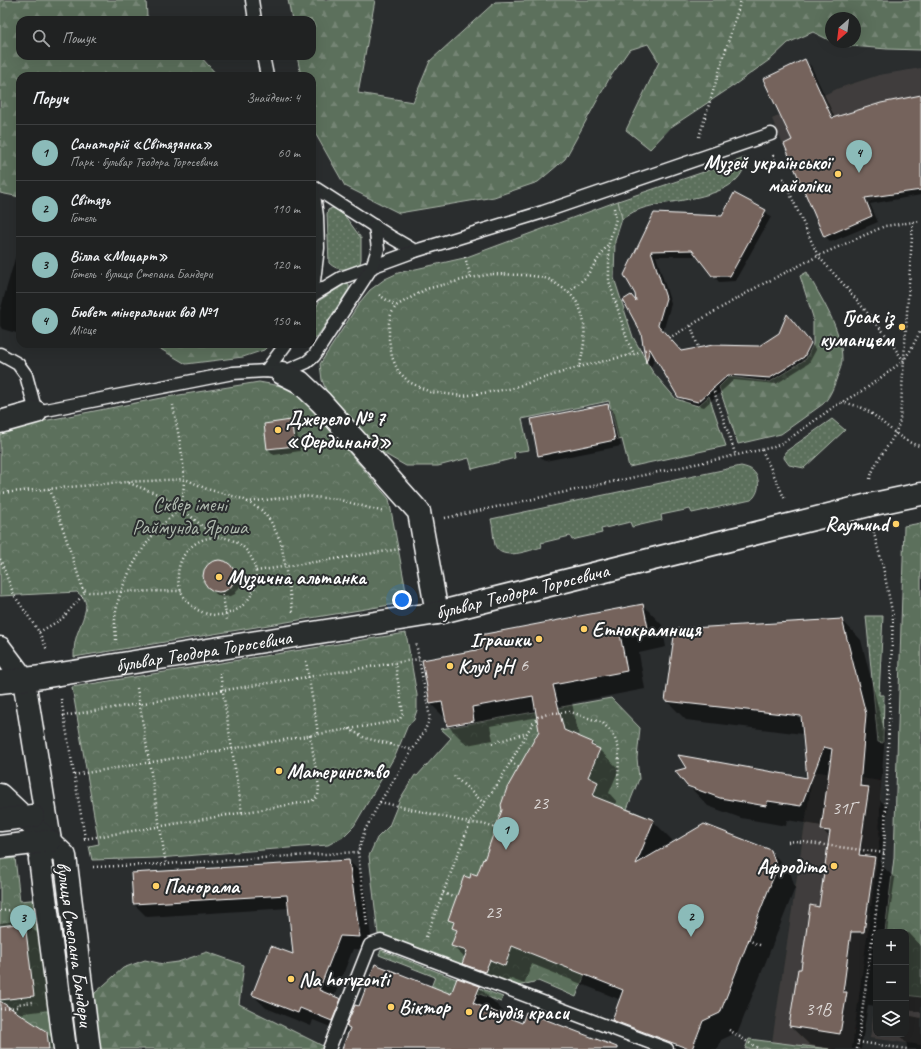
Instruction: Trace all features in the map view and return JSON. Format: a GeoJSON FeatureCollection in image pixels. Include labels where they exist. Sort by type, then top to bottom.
{"type":"FeatureCollection","features":[{"type":"Feature","properties":{"kind":"street"},"geometry":{"type":"LineString","coordinates":[[274,372],[300,382],[322,402],[419,512],[437,613]]}},
{"type":"Feature","properties":{"kind":"street"},"geometry":{"type":"LineString","coordinates":[[0,422],[36,412]]}},
{"type":"Feature","properties":{"kind":"street","name":"бульвар Теодора Торосевича"},"geometry":{"type":"LineString","coordinates":[[0,682],[24,680],[437,613],[869,505],[921,494]]}},
{"type":"Feature","properties":{"kind":"street"},"geometry":{"type":"LineString","coordinates":[[0,648],[24,680],[50,841]]}},
{"type":"Feature","properties":{"kind":"street"},"geometry":{"type":"LineString","coordinates":[[0,795],[50,841]]}},
{"type":"Feature","properties":{"kind":"street"},"geometry":{"type":"LineString","coordinates":[[0,820],[46,815]]}},
{"type":"Feature","properties":{"kind":"street"},"geometry":{"type":"LineString","coordinates":[[0,847],[50,841]]}},
{"type":"Feature","properties":{"kind":"street","name":"вулиця Степана Бандери"},"geometry":{"type":"LineString","coordinates":[[65,1049],[40,859],[50,841],[65,856],[89,1049]]}},
{"type":"Feature","properties":{"kind":"lane"},"geometry":{"type":"LineString","coordinates":[[252,0],[254,16]]}},
{"type":"Feature","properties":{"kind":"lane"},"geometry":{"type":"LineString","coordinates":[[264,60],[266,72]]}},
{"type":"Feature","properties":{"kind":"lane"},"geometry":{"type":"LineString","coordinates":[[316,294],[341,278],[415,251],[543,212],[771,134]]}},
{"type":"Feature","properties":{"kind":"lane"},"geometry":{"type":"LineString","coordinates":[[316,188],[415,251]]}},
{"type":"Feature","properties":{"kind":"lane"},"geometry":{"type":"LineString","coordinates":[[316,208],[318,248],[316,264]]}},
{"type":"Feature","properties":{"kind":"lane"},"geometry":{"type":"LineString","coordinates":[[0,354],[18,364],[26,375],[36,412],[233,373],[274,372],[307,362],[314,356],[372,267],[378,249],[374,226]]}},
{"type":"Feature","properties":{"kind":"lane"},"geometry":{"type":"LineString","coordinates":[[274,372],[284,348]]}},
{"type":"Feature","properties":{"kind":"lane"},"geometry":{"type":"LineString","coordinates":[[329,1049],[370,944],[381,941],[667,1049]]}},
{"type":"Feature","properties":{"kind":"path"},"geometry":{"type":"LineString","coordinates":[[703,124],[741,0]]}},
{"type":"Feature","properties":{"kind":"path"},"geometry":{"type":"LineString","coordinates":[[783,178],[818,256],[886,334],[903,361]]}},
{"type":"Feature","properties":{"kind":"path"},"geometry":{"type":"LineString","coordinates":[[616,219],[609,243],[609,281],[628,342],[634,354]]}},
{"type":"Feature","properties":{"kind":"path"},"geometry":{"type":"LineString","coordinates":[[882,455],[896,433],[900,420],[913,221]]}},
{"type":"Feature","properties":{"kind":"path"},"geometry":{"type":"LineString","coordinates":[[669,338],[757,286],[818,256],[885,226],[921,221]]}},
{"type":"Feature","properties":{"kind":"path"},"geometry":{"type":"LineString","coordinates":[[568,292],[586,277],[609,243]]}},
{"type":"Feature","properties":{"kind":"path"},"geometry":{"type":"LineString","coordinates":[[579,368],[585,338],[582,313],[568,292],[549,280],[521,275],[493,274],[470,278],[426,289],[396,306],[391,314],[389,323],[389,339],[392,357],[398,371],[409,382],[430,392],[463,396],[509,389],[579,368],[634,354],[650,348]]}},
{"type":"Feature","properties":{"kind":"path"},"geometry":{"type":"LineString","coordinates":[[691,326],[698,347]]}},
{"type":"Feature","properties":{"kind":"path"},"geometry":{"type":"LineString","coordinates":[[247,502],[302,496],[337,499],[421,523],[774,447],[786,441],[842,402],[864,390],[903,361],[921,330]]}},
{"type":"Feature","properties":{"kind":"path"},"geometry":{"type":"LineString","coordinates":[[116,643],[114,624],[117,607],[130,569],[143,547],[180,507],[185,479],[169,385]]}},
{"type":"Feature","properties":{"kind":"path"},"geometry":{"type":"LineString","coordinates":[[713,388],[736,456]]}},
{"type":"Feature","properties":{"kind":"path"},"geometry":{"type":"LineString","coordinates":[[842,402],[865,409],[903,439],[921,446]]}},
{"type":"Feature","properties":{"kind":"path"},"geometry":{"type":"LineString","coordinates":[[762,450],[779,486]]}},
{"type":"Feature","properties":{"kind":"path"},"geometry":{"type":"LineString","coordinates":[[0,493],[127,482],[185,479],[207,489],[243,499],[261,510],[270,520],[281,542],[309,676],[318,733]]}},
{"type":"Feature","properties":{"kind":"path"},"geometry":{"type":"LineString","coordinates":[[127,482],[160,495],[180,507],[215,538]]}},
{"type":"Feature","properties":{"kind":"path"},"geometry":{"type":"LineString","coordinates":[[50,489],[81,587],[85,591],[182,591]]}},
{"type":"Feature","properties":{"kind":"path"},"geometry":{"type":"LineString","coordinates":[[857,1049],[884,853],[893,616],[883,568],[873,535],[869,505]]}},
{"type":"Feature","properties":{"kind":"path"},"geometry":{"type":"LineString","coordinates":[[215,538],[228,539],[247,551],[253,561],[256,571],[256,583],[252,594],[246,603],[237,610],[226,614],[213,615],[201,612],[190,604],[182,591],[179,582],[179,569],[184,557],[192,547],[203,540],[215,538]]}},
{"type":"Feature","properties":{"kind":"path"},"geometry":{"type":"LineString","coordinates":[[256,571],[425,545]]}},
{"type":"Feature","properties":{"kind":"path"},"geometry":{"type":"LineString","coordinates":[[0,559],[14,595],[39,632],[57,674],[85,838]]}},
{"type":"Feature","properties":{"kind":"path"},"geometry":{"type":"LineString","coordinates":[[39,632],[62,619],[85,591]]}},
{"type":"Feature","properties":{"kind":"path"},"geometry":{"type":"LineString","coordinates":[[222,591],[226,614]]}},
{"type":"Feature","properties":{"kind":"path"},"geometry":{"type":"LineString","coordinates":[[370,944],[358,852],[365,830],[380,802],[425,730],[430,718],[411,617]]}},
{"type":"Feature","properties":{"kind":"path"},"geometry":{"type":"LineString","coordinates":[[216,649],[242,813]]}},
{"type":"Feature","properties":{"kind":"path"},"geometry":{"type":"LineString","coordinates":[[64,716],[419,659]]}},
{"type":"Feature","properties":{"kind":"path"},"geometry":{"type":"LineString","coordinates":[[133,662],[166,864]]}},
{"type":"Feature","properties":{"kind":"path"},"geometry":{"type":"LineString","coordinates":[[74,775],[232,747],[397,721],[403,713],[395,663]]}},
{"type":"Feature","properties":{"kind":"path"},"geometry":{"type":"LineString","coordinates":[[424,944],[470,823],[499,782],[527,733],[538,717],[551,712],[571,712],[603,723],[613,734],[619,749],[618,787]]}},
{"type":"Feature","properties":{"kind":"path"},"geometry":{"type":"LineString","coordinates":[[348,728],[365,738],[413,750]]}},
{"type":"Feature","properties":{"kind":"path"},"geometry":{"type":"LineString","coordinates":[[492,744],[527,733]]}},
{"type":"Feature","properties":{"kind":"path"},"geometry":{"type":"LineString","coordinates":[[50,841],[85,838],[312,801],[318,796],[319,787],[310,735]]}},
{"type":"Feature","properties":{"kind":"path"},"geometry":{"type":"LineString","coordinates":[[511,762],[519,767]]}},
{"type":"Feature","properties":{"kind":"path"},"geometry":{"type":"LineString","coordinates":[[454,776],[484,803]]}},
{"type":"Feature","properties":{"kind":"path"},"geometry":{"type":"LineString","coordinates":[[380,802],[470,823],[483,824],[495,828]]}},
{"type":"Feature","properties":{"kind":"path"},"geometry":{"type":"LineString","coordinates":[[788,842],[795,841],[884,853]]}},
{"type":"Feature","properties":{"kind":"path"},"geometry":{"type":"LineString","coordinates":[[66,868],[166,864],[358,852]]}},
{"type":"Feature","properties":{"kind":"path"},"geometry":{"type":"LineString","coordinates":[[443,893],[452,897]]}},
{"type":"Feature","properties":{"kind":"path"},"geometry":{"type":"LineString","coordinates":[[748,940],[762,946]]}},
{"type":"Feature","properties":{"kind":"path"},"geometry":{"type":"LineString","coordinates":[[0,1009],[18,1007],[17,1004],[38,1001]]}},
{"type":"Feature","properties":{"kind":"path"},"geometry":{"type":"LineString","coordinates":[[729,1030],[759,1049]]}},
{"type":"Feature","properties":{"kind":"path"},"geometry":{"type":"LineString","coordinates":[[858,1042],[907,1049]]}},
{"type":"Feature","properties":{"kind":"shaded area"},"geometry":{"type":"Polygon","coordinates":[[[921,68],[921,190],[889,194],[867,203],[872,216],[824,237],[772,119],[839,88],[879,75],[921,68]]]}},
{"type":"Feature","properties":{"kind":"shaded area"},"geometry":{"type":"Polygon","coordinates":[[[813,771],[881,781],[879,848],[852,1049],[829,1049],[772,1042],[813,771]]]}},
{"type":"Feature","properties":{"kind":"shaded area"},"geometry":{"type":"Polygon","coordinates":[[[909,995],[921,997],[921,1045],[870,1038],[873,1018],[873,1037],[909,1037],[909,995]]]}},
{"type":"Feature","properties":{"kind":"green space"},"geometry":{"type":"Polygon","coordinates":[[[0,0],[146,0],[147,16],[16,16],[16,60],[204,60],[214,72],[16,72],[16,196],[0,193],[0,0]]]}},
{"type":"Feature","properties":{"kind":"green space"},"geometry":{"type":"Polygon","coordinates":[[[288,0],[375,0],[358,93],[413,102],[430,61],[495,2],[555,0],[921,0],[921,50],[861,47],[861,12],[825,12],[825,38],[813,32],[788,43],[772,58],[733,86],[671,127],[650,149],[626,130],[659,62],[648,44],[629,50],[609,79],[565,159],[538,182],[494,197],[399,213],[345,186],[316,135],[316,72],[300,72],[298,60],[316,60],[316,16],[291,16],[288,0]]]}},
{"type":"Feature","properties":{"kind":"green space"},"geometry":{"type":"Polygon","coordinates":[[[745,158],[742,172],[733,183],[719,191],[684,200],[651,206],[636,211],[622,219],[618,201],[745,158]]]}},
{"type":"Feature","properties":{"kind":"green space"},"geometry":{"type":"Polygon","coordinates":[[[618,201],[622,219],[615,241],[614,278],[633,337],[652,371],[676,399],[698,406],[709,396],[726,446],[629,467],[622,439],[618,440],[609,401],[522,419],[529,450],[514,452],[515,458],[472,469],[469,458],[438,466],[406,466],[383,453],[336,403],[326,390],[322,380],[320,364],[360,302],[370,290],[385,279],[398,273],[464,258],[618,201]]]}},
{"type":"Feature","properties":{"kind":"green space"},"geometry":{"type":"Polygon","coordinates":[[[337,208],[342,212],[361,238],[360,264],[352,268],[340,269],[329,263],[327,214],[328,210],[337,208]]]}},
{"type":"Feature","properties":{"kind":"green space"},"geometry":{"type":"Polygon","coordinates":[[[807,272],[835,325],[841,348],[842,362],[834,387],[823,404],[781,434],[738,444],[719,387],[729,377],[770,382],[806,359],[813,344],[813,317],[800,276],[807,272]]]}},
{"type":"Feature","properties":{"kind":"green space"},"geometry":{"type":"Polygon","coordinates":[[[347,283],[349,284],[349,289],[316,337],[316,308],[320,300],[347,283]]]}},
{"type":"Feature","properties":{"kind":"green space"},"geometry":{"type":"Polygon","coordinates":[[[159,348],[266,348],[243,357],[186,364],[159,348]]]}},
{"type":"Feature","properties":{"kind":"green space","name":"Сквер імені Раймунда Яроша"},"geometry":{"type":"Polygon","coordinates":[[[259,382],[286,387],[305,401],[389,499],[408,602],[74,657],[75,641],[86,609],[84,598],[77,592],[0,596],[0,431],[23,425],[161,398],[259,382]]]}},
{"type":"Feature","properties":{"kind":"green space"},"geometry":{"type":"Polygon","coordinates":[[[832,419],[845,430],[804,468],[789,465],[784,458],[785,452],[832,419]]]}},
{"type":"Feature","properties":{"kind":"green space"},"geometry":{"type":"Polygon","coordinates":[[[741,466],[752,470],[756,474],[758,490],[751,500],[692,513],[690,509],[661,515],[662,520],[632,527],[630,522],[601,529],[602,533],[572,540],[570,536],[541,543],[542,547],[516,554],[503,553],[498,550],[495,545],[491,519],[741,466]]]}},
{"type":"Feature","properties":{"kind":"green space"},"geometry":{"type":"Polygon","coordinates":[[[921,523],[921,997],[909,995],[909,929],[885,929],[894,858],[904,526],[921,523]]]}},
{"type":"Feature","properties":{"kind":"green space"},"geometry":{"type":"Polygon","coordinates":[[[866,616],[883,616],[879,695],[884,695],[883,743],[878,742],[866,616]]]}},
{"type":"Feature","properties":{"kind":"green space"},"geometry":{"type":"Polygon","coordinates":[[[406,633],[417,695],[417,710],[414,720],[408,725],[396,754],[354,826],[343,837],[328,845],[158,858],[92,860],[89,846],[99,844],[72,687],[406,633]]]}},
{"type":"Feature","properties":{"kind":"green space"},"geometry":{"type":"Polygon","coordinates":[[[611,698],[640,728],[637,758],[639,779],[627,809],[654,820],[598,942],[576,997],[538,981],[518,986],[378,934],[369,856],[377,838],[389,826],[400,799],[415,775],[417,776],[451,738],[441,729],[611,698]]]}},
{"type":"Feature","properties":{"kind":"green space"},"geometry":{"type":"Polygon","coordinates":[[[15,858],[20,901],[41,899],[60,1049],[0,1049],[0,860],[15,858]]]}},
{"type":"Feature","properties":{"kind":"green space"},"geometry":{"type":"Polygon","coordinates":[[[67,939],[73,988],[66,989],[60,940],[67,939]]]}},
{"type":"Feature","properties":{"kind":"green space"},"geometry":{"type":"Polygon","coordinates":[[[381,950],[503,997],[501,1002],[461,987],[411,1039],[435,977],[379,955],[381,950]]]}},
{"type":"Feature","properties":{"kind":"green space"},"geometry":{"type":"Polygon","coordinates":[[[207,952],[244,965],[239,1004],[323,1046],[321,1049],[94,1049],[89,1011],[95,993],[123,968],[145,960],[163,964],[178,962],[207,952]]]}},
{"type":"Feature","properties":{"kind":"green space"},"geometry":{"type":"Polygon","coordinates":[[[749,1039],[829,1049],[745,1049],[749,1039]]]}},
{"type":"Feature","properties":{"kind":"building"},"geometry":{"type":"Polygon","coordinates":[[[805,59],[832,118],[881,103],[921,95],[921,190],[865,198],[872,216],[824,237],[784,144],[792,140],[763,79],[805,59]]]}},
{"type":"Feature","properties":{"kind":"building"},"geometry":{"type":"Polygon","coordinates":[[[734,193],[766,210],[730,276],[712,276],[692,250],[651,251],[666,298],[658,325],[681,351],[713,345],[759,346],[779,333],[787,314],[811,343],[804,357],[770,378],[728,375],[698,402],[678,397],[650,349],[646,363],[641,333],[623,300],[631,295],[636,301],[635,294],[624,275],[654,213],[722,216],[734,193]]]}},
{"type":"Feature","properties":{"kind":"building"},"geometry":{"type":"Polygon","coordinates":[[[608,404],[615,440],[538,456],[531,419],[608,404]]]}},
{"type":"Feature","properties":{"kind":"building","name":"Джерело № 7 «Фердинанд»"},"geometry":{"type":"Polygon","coordinates":[[[291,420],[295,446],[267,449],[264,424],[291,420]]]}},
{"type":"Feature","properties":{"kind":"building","name":"Музична альтанка"},"geometry":{"type":"Polygon","coordinates":[[[216,560],[222,560],[232,567],[235,576],[234,582],[228,589],[222,592],[216,592],[206,585],[203,579],[203,573],[210,563],[216,560]]]}},
{"type":"Feature","properties":{"kind":"building"},"geometry":{"type":"Polygon","coordinates":[[[643,604],[648,628],[620,634],[627,671],[553,685],[564,730],[592,742],[591,745],[600,749],[588,777],[598,782],[593,796],[654,820],[636,864],[704,824],[771,850],[777,868],[720,1013],[703,1021],[692,1049],[612,1020],[623,990],[512,946],[505,966],[490,960],[485,972],[462,964],[467,951],[451,946],[457,930],[452,928],[454,922],[448,920],[464,876],[470,878],[471,873],[477,875],[502,810],[501,805],[507,788],[539,731],[533,696],[472,707],[474,721],[447,726],[442,702],[430,704],[422,660],[482,649],[480,635],[643,604]]]}},
{"type":"Feature","properties":{"kind":"building"},"geometry":{"type":"Polygon","coordinates":[[[842,619],[866,714],[860,786],[869,787],[859,855],[875,857],[864,932],[851,932],[843,992],[847,992],[840,1034],[789,1026],[798,969],[801,969],[810,905],[819,907],[830,831],[821,830],[832,749],[824,747],[801,806],[768,801],[766,806],[720,798],[687,786],[675,771],[686,768],[678,755],[807,778],[801,716],[665,701],[675,629],[842,619]]]}},
{"type":"Feature","properties":{"kind":"building"},"geometry":{"type":"Polygon","coordinates":[[[349,860],[360,937],[340,936],[319,990],[341,999],[332,1021],[300,1008],[298,1013],[252,995],[271,946],[293,954],[287,895],[133,904],[131,873],[349,860]]]}},
{"type":"Feature","properties":{"kind":"building"},"geometry":{"type":"Polygon","coordinates":[[[25,923],[34,996],[0,1000],[0,926],[25,923]]]}},
{"type":"Feature","properties":{"kind":"building","name":"Віктор"},"geometry":{"type":"Polygon","coordinates":[[[375,964],[451,994],[457,978],[480,986],[473,1003],[522,1023],[526,1012],[617,1047],[617,1049],[342,1049],[350,1028],[346,1026],[355,1005],[359,1006],[375,964]]]}},
{"type":"Feature","properties":{"kind":"building"},"geometry":{"type":"Polygon","coordinates":[[[0,1001],[47,1032],[49,1049],[0,1049],[0,1001]]]}},
{"type":"Feature","properties":{"kind":"place","name":"Бювет мінеральних вод №1"},"geometry":{"type":"Point","coordinates":[859,173]}},
{"type":"Feature","properties":{"kind":"place","name":"Музей української майоліки"},"geometry":{"type":"Point","coordinates":[838,174]}},
{"type":"Feature","properties":{"kind":"place","name":"Гусак із куманцем"},"geometry":{"type":"Point","coordinates":[902,327]}},
{"type":"Feature","properties":{"kind":"place","name":"Джерело № 7 «Фердинанд»"},"geometry":{"type":"Point","coordinates":[278,430]}},
{"type":"Feature","properties":{"kind":"place","name":"Raymund"},"geometry":{"type":"Point","coordinates":[896,524]}},
{"type":"Feature","properties":{"kind":"place","name":"Музична альтанка"},"geometry":{"type":"Point","coordinates":[219,577]}},
{"type":"Feature","properties":{"kind":"place","name":"Етнокрамниця"},"geometry":{"type":"Point","coordinates":[584,629]}},
{"type":"Feature","properties":{"kind":"place","name":"Іграшки"},"geometry":{"type":"Point","coordinates":[539,639]}},
{"type":"Feature","properties":{"kind":"place","name":"Клуб pH"},"geometry":{"type":"Point","coordinates":[450,666]}},
{"type":"Feature","properties":{"kind":"place","name":"Материнство"},"geometry":{"type":"Point","coordinates":[279,771]}},
{"type":"Feature","properties":{"kind":"place","name":"Санаторій «Світязянка»"},"geometry":{"type":"Point","coordinates":[506,850]}},
{"type":"Feature","properties":{"kind":"place","name":"Афродіта"},"geometry":{"type":"Point","coordinates":[834,866]}},
{"type":"Feature","properties":{"kind":"place","name":"Панорама"},"geometry":{"type":"Point","coordinates":[156,886]}},
{"type":"Feature","properties":{"kind":"place","name":"Світязь"},"geometry":{"type":"Point","coordinates":[691,937]}},
{"type":"Feature","properties":{"kind":"place","name":"Вілла «Моцарт»"},"geometry":{"type":"Point","coordinates":[23,938]}},
{"type":"Feature","properties":{"kind":"place","name":"Na horyzonti"},"geometry":{"type":"Point","coordinates":[291,979]}},
{"type":"Feature","properties":{"kind":"place","name":"Віктор"},"geometry":{"type":"Point","coordinates":[391,1007]}},
{"type":"Feature","properties":{"kind":"place","name":"Студія краси"},"geometry":{"type":"Point","coordinates":[469,1012]}}]}
